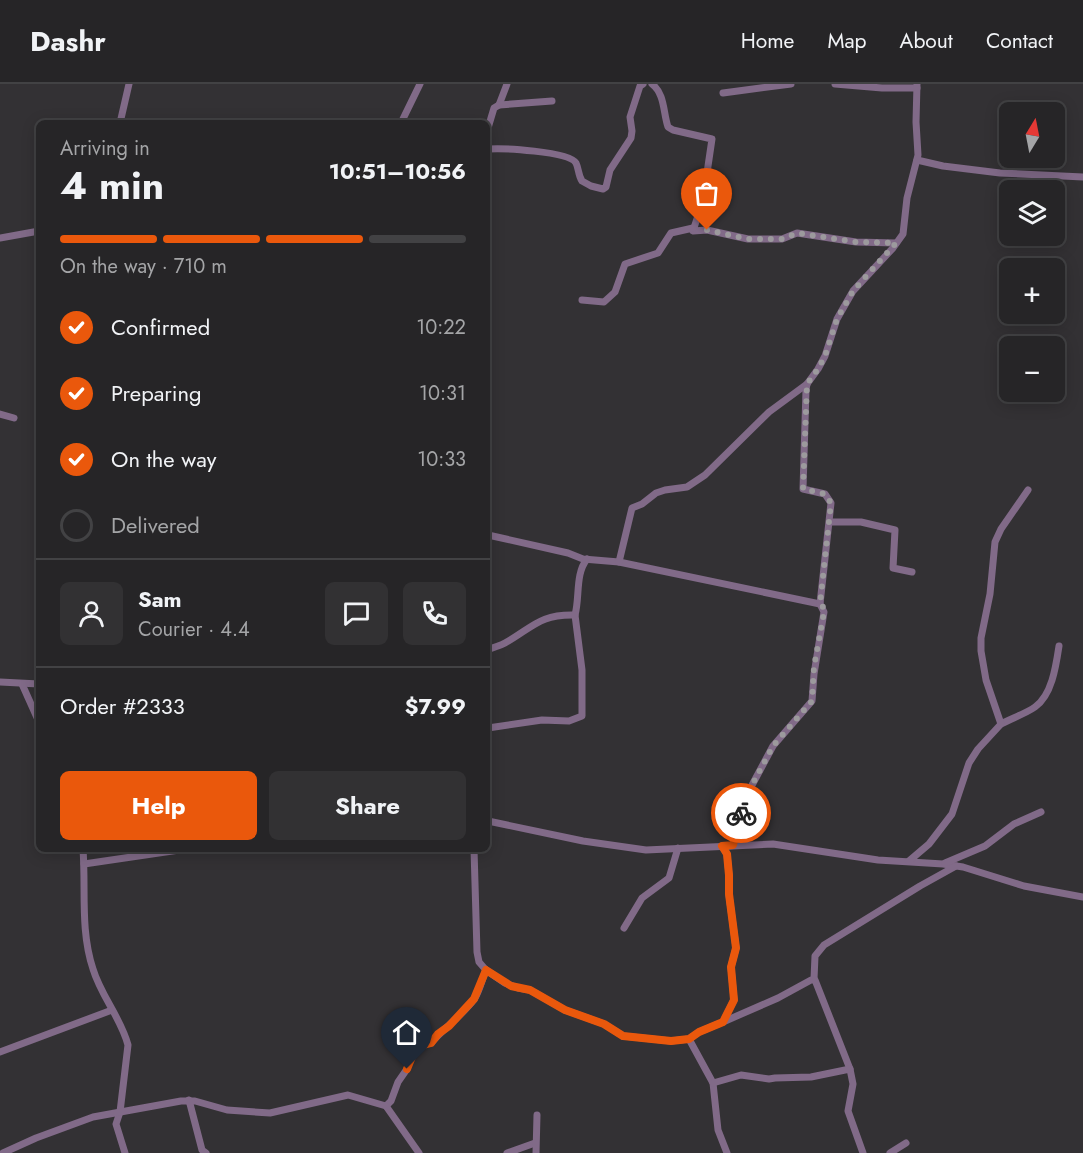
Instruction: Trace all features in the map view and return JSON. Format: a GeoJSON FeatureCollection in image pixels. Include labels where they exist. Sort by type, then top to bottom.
{"type":"FeatureCollection","features":[{"type":"Feature","properties":{"kind":"street"},"geometry":{"type":"LineString","coordinates":[[121,120],[129,84]]}},
{"type":"Feature","properties":{"kind":"street"},"geometry":{"type":"LineString","coordinates":[[402,120],[420,84]]}},
{"type":"Feature","properties":{"kind":"street"},"geometry":{"type":"LineString","coordinates":[[499,105],[507,84]]}},
{"type":"Feature","properties":{"kind":"street"},"geometry":{"type":"LineString","coordinates":[[490,149],[540,152],[572,160],[576,164],[582,181],[603,189],[606,187],[610,170],[631,138],[630,117],[636,96],[643,84]]}},
{"type":"Feature","properties":{"kind":"street"},"geometry":{"type":"LineString","coordinates":[[652,84],[662,96],[668,127],[681,133],[704,136],[712,140],[703,200],[693,228]]}},
{"type":"Feature","properties":{"kind":"street"},"geometry":{"type":"LineString","coordinates":[[723,93],[791,84]]}},
{"type":"Feature","properties":{"kind":"street"},"geometry":{"type":"LineString","coordinates":[[620,562],[625,531],[632,508],[642,504],[656,493],[687,487],[699,479],[769,412],[807,384],[825,356],[837,319],[853,291],[903,234],[907,198],[918,160],[917,86],[882,88],[835,84]]}},
{"type":"Feature","properties":{"kind":"street"},"geometry":{"type":"LineString","coordinates":[[490,121],[494,108],[499,105],[552,101]]}},
{"type":"Feature","properties":{"kind":"street"},"geometry":{"type":"LineString","coordinates":[[918,160],[943,166],[1000,173],[1083,177]]}},
{"type":"Feature","properties":{"kind":"street"},"geometry":{"type":"LineString","coordinates":[[693,228],[694,232],[707,230],[748,239],[782,239],[797,233],[856,242],[896,243]]}},
{"type":"Feature","properties":{"kind":"street"},"geometry":{"type":"LineString","coordinates":[[582,300],[604,302],[615,292],[625,264],[658,253],[671,233],[693,228]]}},
{"type":"Feature","properties":{"kind":"street"},"geometry":{"type":"LineString","coordinates":[[0,238],[36,232]]}},
{"type":"Feature","properties":{"kind":"street"},"geometry":{"type":"LineString","coordinates":[[807,384],[803,489],[820,492],[828,497],[831,503],[820,604]]}},
{"type":"Feature","properties":{"kind":"street"},"geometry":{"type":"LineString","coordinates":[[0,414],[14,418]]}},
{"type":"Feature","properties":{"kind":"street"},"geometry":{"type":"LineString","coordinates":[[1001,724],[986,680],[981,638],[990,594],[995,542],[1001,529],[1028,490]]}},
{"type":"Feature","properties":{"kind":"street"},"geometry":{"type":"LineString","coordinates":[[830,522],[861,522],[895,530],[893,568],[912,572]]}},
{"type":"Feature","properties":{"kind":"street"},"geometry":{"type":"LineString","coordinates":[[490,535],[587,559],[620,562],[709,579],[820,604],[824,608],[814,667],[812,701],[773,746],[748,795],[733,845]]}},
{"type":"Feature","properties":{"kind":"street"},"geometry":{"type":"LineString","coordinates":[[490,728],[542,720],[569,721],[582,717],[582,670],[575,615],[579,601],[580,572],[587,559]]}},
{"type":"Feature","properties":{"kind":"street"},"geometry":{"type":"LineString","coordinates":[[490,649],[506,643],[539,621],[553,616],[575,615]]}},
{"type":"Feature","properties":{"kind":"street"},"geometry":{"type":"LineString","coordinates":[[909,861],[928,844],[952,814],[969,763],[978,749],[1001,724],[1034,708],[1046,695],[1056,667],[1059,646]]}},
{"type":"Feature","properties":{"kind":"street"},"geometry":{"type":"LineString","coordinates":[[0,682],[36,684]]}},
{"type":"Feature","properties":{"kind":"street"},"geometry":{"type":"LineString","coordinates":[[22,684],[36,715]]}},
{"type":"Feature","properties":{"kind":"street"},"geometry":{"type":"LineString","coordinates":[[943,864],[985,846],[1014,824],[1041,812]]}},
{"type":"Feature","properties":{"kind":"street"},"geometry":{"type":"LineString","coordinates":[[490,821],[646,850],[772,844],[858,857],[943,864],[1024,886],[1083,897]]}},
{"type":"Feature","properties":{"kind":"street"},"geometry":{"type":"LineString","coordinates":[[722,846],[727,854],[729,894],[736,948],[731,967],[734,1000],[723,1022]]}},
{"type":"Feature","properties":{"kind":"street"},"geometry":{"type":"LineString","coordinates":[[624,928],[642,898],[669,878],[678,848]]}},
{"type":"Feature","properties":{"kind":"street"},"geometry":{"type":"LineString","coordinates":[[83,852],[84,907],[89,954],[94,974],[128,1045],[116,1129],[125,1153]]}},
{"type":"Feature","properties":{"kind":"street"},"geometry":{"type":"LineString","coordinates":[[84,864],[166,852]]}},
{"type":"Feature","properties":{"kind":"street"},"geometry":{"type":"LineString","coordinates":[[474,852],[479,962],[486,970],[511,986],[530,990],[565,1010],[604,1024],[623,1036],[671,1041],[689,1039],[699,1032],[814,979]]}},
{"type":"Feature","properties":{"kind":"street"},"geometry":{"type":"LineString","coordinates":[[862,1153],[848,1111],[853,1084],[850,1069],[817,981],[814,979],[815,956],[824,945],[956,866]]}},
{"type":"Feature","properties":{"kind":"street"},"geometry":{"type":"LineString","coordinates":[[386,1106],[391,1101],[398,1082],[407,1069],[414,1049],[431,1043],[474,999],[486,970]]}},
{"type":"Feature","properties":{"kind":"street"},"geometry":{"type":"LineString","coordinates":[[0,1052],[112,1010]]}},
{"type":"Feature","properties":{"kind":"street"},"geometry":{"type":"LineString","coordinates":[[689,1039],[713,1083],[718,1130],[727,1153]]}},
{"type":"Feature","properties":{"kind":"street"},"geometry":{"type":"LineString","coordinates":[[713,1083],[741,1075],[769,1080],[812,1077],[850,1069]]}},
{"type":"Feature","properties":{"kind":"street"},"geometry":{"type":"LineString","coordinates":[[3,1153],[84,1120],[189,1100],[227,1110],[270,1113],[348,1095],[386,1106],[419,1153]]}},
{"type":"Feature","properties":{"kind":"street"},"geometry":{"type":"LineString","coordinates":[[189,1100],[202,1150],[206,1153]]}},
{"type":"Feature","properties":{"kind":"street"},"geometry":{"type":"LineString","coordinates":[[536,1153],[537,1115]]}},
{"type":"Feature","properties":{"kind":"street"},"geometry":{"type":"LineString","coordinates":[[507,1153],[535,1143]]}},
{"type":"Feature","properties":{"kind":"street"},"geometry":{"type":"LineString","coordinates":[[890,1153],[906,1143]]}},
{"type":"Feature","properties":{"kind":"way so far"},"geometry":{"type":"LineString","coordinates":[[707,230],[748,239],[782,239],[797,233],[856,242],[896,243],[853,291],[837,319],[825,356],[807,384],[803,489],[825,494],[831,503],[820,604],[824,612],[814,674],[814,696],[807,708],[773,746],[751,787],[741,813]]}},
{"type":"Feature","properties":{"kind":"route"},"geometry":{"type":"LineString","coordinates":[[407,1069],[414,1049],[431,1043],[474,999],[486,970],[511,986],[530,990],[565,1010],[592,1018],[623,1036],[632,1038],[671,1041],[689,1039],[723,1022],[734,1000],[731,967],[736,948],[729,894],[727,854],[722,846],[733,845],[741,813]]}}]}
